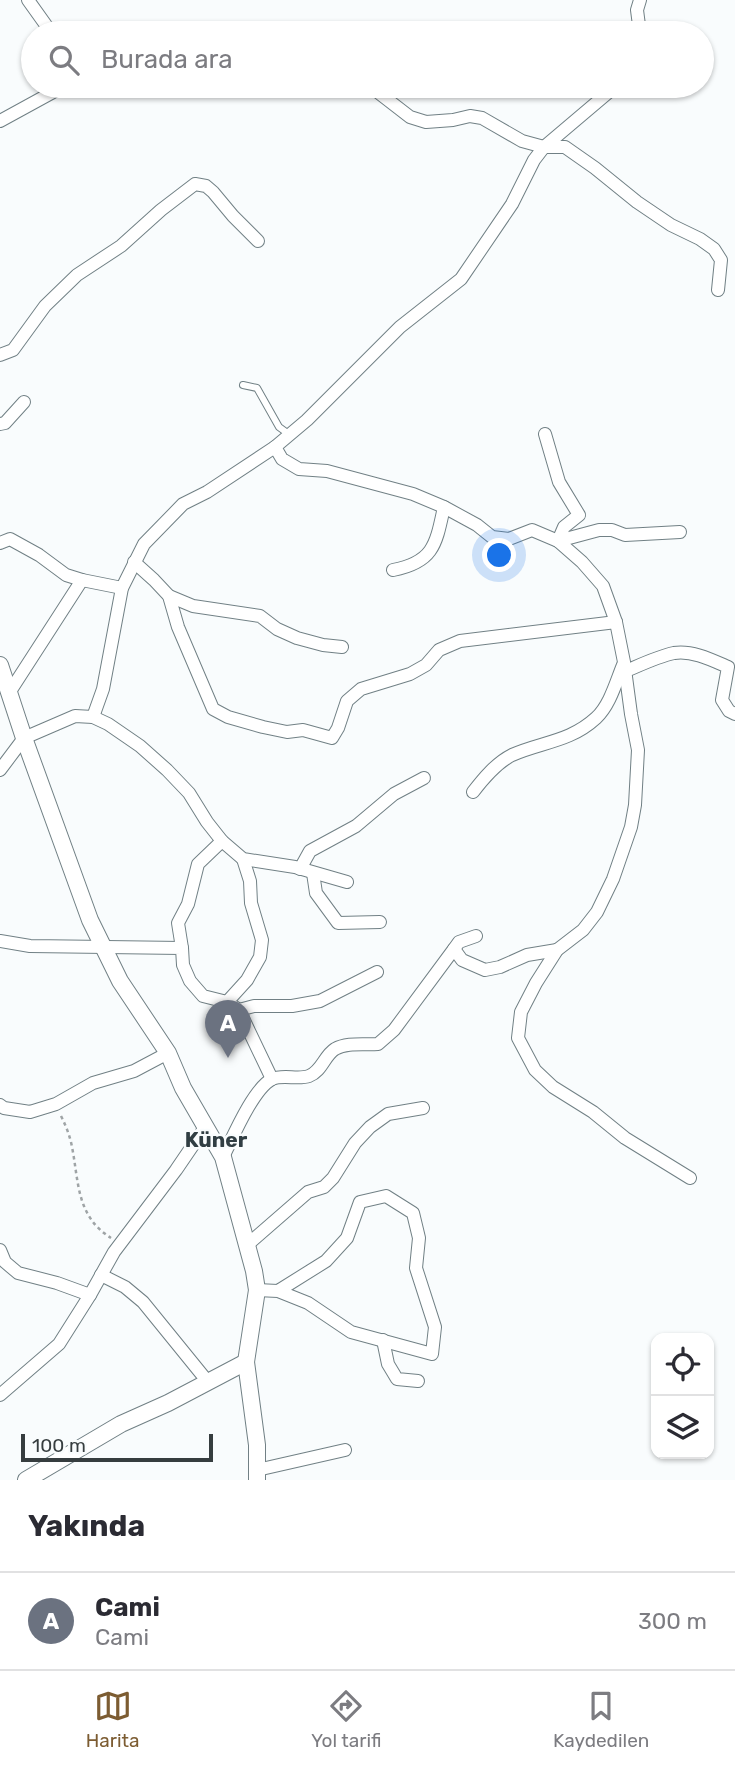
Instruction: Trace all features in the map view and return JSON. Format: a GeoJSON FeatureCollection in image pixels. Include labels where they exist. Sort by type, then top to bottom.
{"type":"FeatureCollection","features":[{"type":"Feature","properties":{"kind":"street"},"geometry":{"type":"LineString","coordinates":[[28,0],[43,21]]}},
{"type":"Feature","properties":{"kind":"street"},"geometry":{"type":"LineString","coordinates":[[638,21],[637,10],[640,0]]}},
{"type":"Feature","properties":{"kind":"street"},"geometry":{"type":"LineString","coordinates":[[0,121],[42,98]]}},
{"type":"Feature","properties":{"kind":"street"},"geometry":{"type":"LineString","coordinates":[[385,98],[410,117],[426,122],[470,116],[482,118],[522,141],[544,147],[565,147],[637,202],[714,249],[721,260],[718,290]]}},
{"type":"Feature","properties":{"kind":"street"},"geometry":{"type":"LineString","coordinates":[[93,717],[103,689],[122,587],[144,544],[183,505],[207,492],[290,435],[400,327],[461,279],[512,204],[534,160],[544,147],[602,98]]}},
{"type":"Feature","properties":{"kind":"street"},"geometry":{"type":"LineString","coordinates":[[0,355],[13,350],[45,306],[77,275],[121,246],[195,184],[206,186],[213,192],[258,241]]}},
{"type":"Feature","properties":{"kind":"street"},"geometry":{"type":"LineString","coordinates":[[0,424],[5,423],[24,401]]}},
{"type":"Feature","properties":{"kind":"street"},"geometry":{"type":"LineString","coordinates":[[545,433],[559,482],[579,515],[564,527],[558,541]]}},
{"type":"Feature","properties":{"kind":"street"},"geometry":{"type":"LineString","coordinates":[[275,447],[282,459],[299,469],[327,471],[413,494],[444,507],[477,525],[492,537],[509,539],[532,530],[558,541],[582,562],[603,586],[616,622],[638,750],[635,806],[631,827],[613,879],[597,912],[583,930],[556,950],[521,1012],[518,1038],[535,1070],[553,1087],[593,1112],[625,1138],[690,1178]]}},
{"type":"Feature","properties":{"kind":"street"},"geometry":{"type":"LineString","coordinates":[[393,570],[408,567],[432,549],[444,507]]}},
{"type":"Feature","properties":{"kind":"street"},"geometry":{"type":"LineString","coordinates":[[558,541],[599,530],[612,530],[625,535],[680,532]]}},
{"type":"Feature","properties":{"kind":"street"},"geometry":{"type":"LineString","coordinates":[[0,543],[10,539],[40,555],[66,575],[122,587]]}},
{"type":"Feature","properties":{"kind":"street"},"geometry":{"type":"LineString","coordinates":[[134,562],[169,596],[193,606],[260,616],[277,629],[297,638],[342,647]]}},
{"type":"Feature","properties":{"kind":"street"},"geometry":{"type":"LineString","coordinates":[[9,693],[82,580]]}},
{"type":"Feature","properties":{"kind":"street"},"geometry":{"type":"LineString","coordinates":[[169,596],[178,627],[213,709],[228,717],[263,727],[287,732],[303,730],[332,738],[347,701],[360,689],[410,674],[426,665],[439,650],[460,641],[616,622]]}},
{"type":"Feature","properties":{"kind":"street"},"geometry":{"type":"LineString","coordinates":[[472,792],[487,774],[511,756],[555,742],[580,730],[598,716],[625,666],[673,653],[687,653],[728,667],[722,700],[729,711],[735,714]]}},
{"type":"Feature","properties":{"kind":"street"},"geometry":{"type":"LineString","coordinates":[[0,668],[90,920],[120,981],[168,1053],[183,1088],[223,1157],[257,1290],[246,1362],[257,1445],[257,1475],[345,1450]]}},
{"type":"Feature","properties":{"kind":"street"},"geometry":{"type":"LineString","coordinates":[[0,769],[24,738],[75,716],[93,717],[108,724],[140,746],[167,770],[189,793],[222,841],[243,859],[250,881],[251,903],[262,940],[260,957],[247,980],[227,1002]]}},
{"type":"Feature","properties":{"kind":"street"},"geometry":{"type":"LineString","coordinates":[[380,922],[338,923],[316,893],[307,871],[310,851],[356,826],[394,794],[424,778]]}},
{"type":"Feature","properties":{"kind":"street"},"geometry":{"type":"LineString","coordinates":[[222,841],[198,864],[188,904],[178,923],[183,965],[203,996],[227,1002],[239,1010],[272,1079]]}},
{"type":"Feature","properties":{"kind":"street"},"geometry":{"type":"LineString","coordinates":[[243,859],[295,867],[347,882]]}},
{"type":"Feature","properties":{"kind":"street"},"geometry":{"type":"LineString","coordinates":[[223,1157],[259,1090],[272,1079],[308,1076],[318,1070],[335,1049],[350,1044],[378,1044],[394,1031],[459,942],[476,936]]}},
{"type":"Feature","properties":{"kind":"street"},"geometry":{"type":"LineString","coordinates":[[0,941],[30,946],[182,948]]}},
{"type":"Feature","properties":{"kind":"street"},"geometry":{"type":"LineString","coordinates":[[454,948],[462,960],[485,970],[500,967],[527,955],[556,950]]}},
{"type":"Feature","properties":{"kind":"street"},"geometry":{"type":"LineString","coordinates":[[239,1010],[254,1006],[292,1006],[320,1001],[377,972]]}},
{"type":"Feature","properties":{"kind":"street"},"geometry":{"type":"LineString","coordinates":[[1,1109],[30,1111],[56,1104],[93,1083],[134,1071],[168,1053]]}},
{"type":"Feature","properties":{"kind":"street"},"geometry":{"type":"LineString","coordinates":[[246,1246],[308,1192],[324,1187],[333,1178],[355,1143],[370,1127],[388,1114],[423,1108]]}},
{"type":"Feature","properties":{"kind":"street"},"geometry":{"type":"LineString","coordinates":[[0,1395],[59,1344],[120,1243],[206,1126]]}},
{"type":"Feature","properties":{"kind":"street"},"geometry":{"type":"LineString","coordinates":[[257,1290],[278,1291],[309,1303],[351,1332],[432,1354],[435,1327],[416,1268],[419,1238],[413,1213],[386,1196],[360,1202],[347,1238],[326,1261],[278,1291]]}},
{"type":"Feature","properties":{"kind":"street"},"geometry":{"type":"LineString","coordinates":[[0,1251],[5,1262],[18,1273],[90,1295]]}},
{"type":"Feature","properties":{"kind":"street"},"geometry":{"type":"LineString","coordinates":[[101,1275],[125,1287],[143,1301],[208,1382]]}},
{"type":"Feature","properties":{"kind":"street"},"geometry":{"type":"LineString","coordinates":[[383,1340],[388,1364],[397,1379],[418,1381]]}},
{"type":"Feature","properties":{"kind":"street"},"geometry":{"type":"LineString","coordinates":[[26,1480],[121,1424],[246,1362]]}},
{"type":"Feature","properties":{"kind":"lane"},"geometry":{"type":"LineString","coordinates":[[243,385],[257,388],[279,427],[290,435]]}},
{"type":"Feature","properties":{"kind":"path"},"geometry":{"type":"LineString","coordinates":[[56,1104],[72,1146],[80,1200],[98,1230],[120,1243]]}},
{"type":"Feature","properties":{"kind":"place","name":"Cami"},"geometry":{"type":"Point","coordinates":[228,1058]}},
{"type":"Feature","properties":{"kind":"district","name":"Küner"},"geometry":{"type":"Point","coordinates":[216,1139]}}]}
